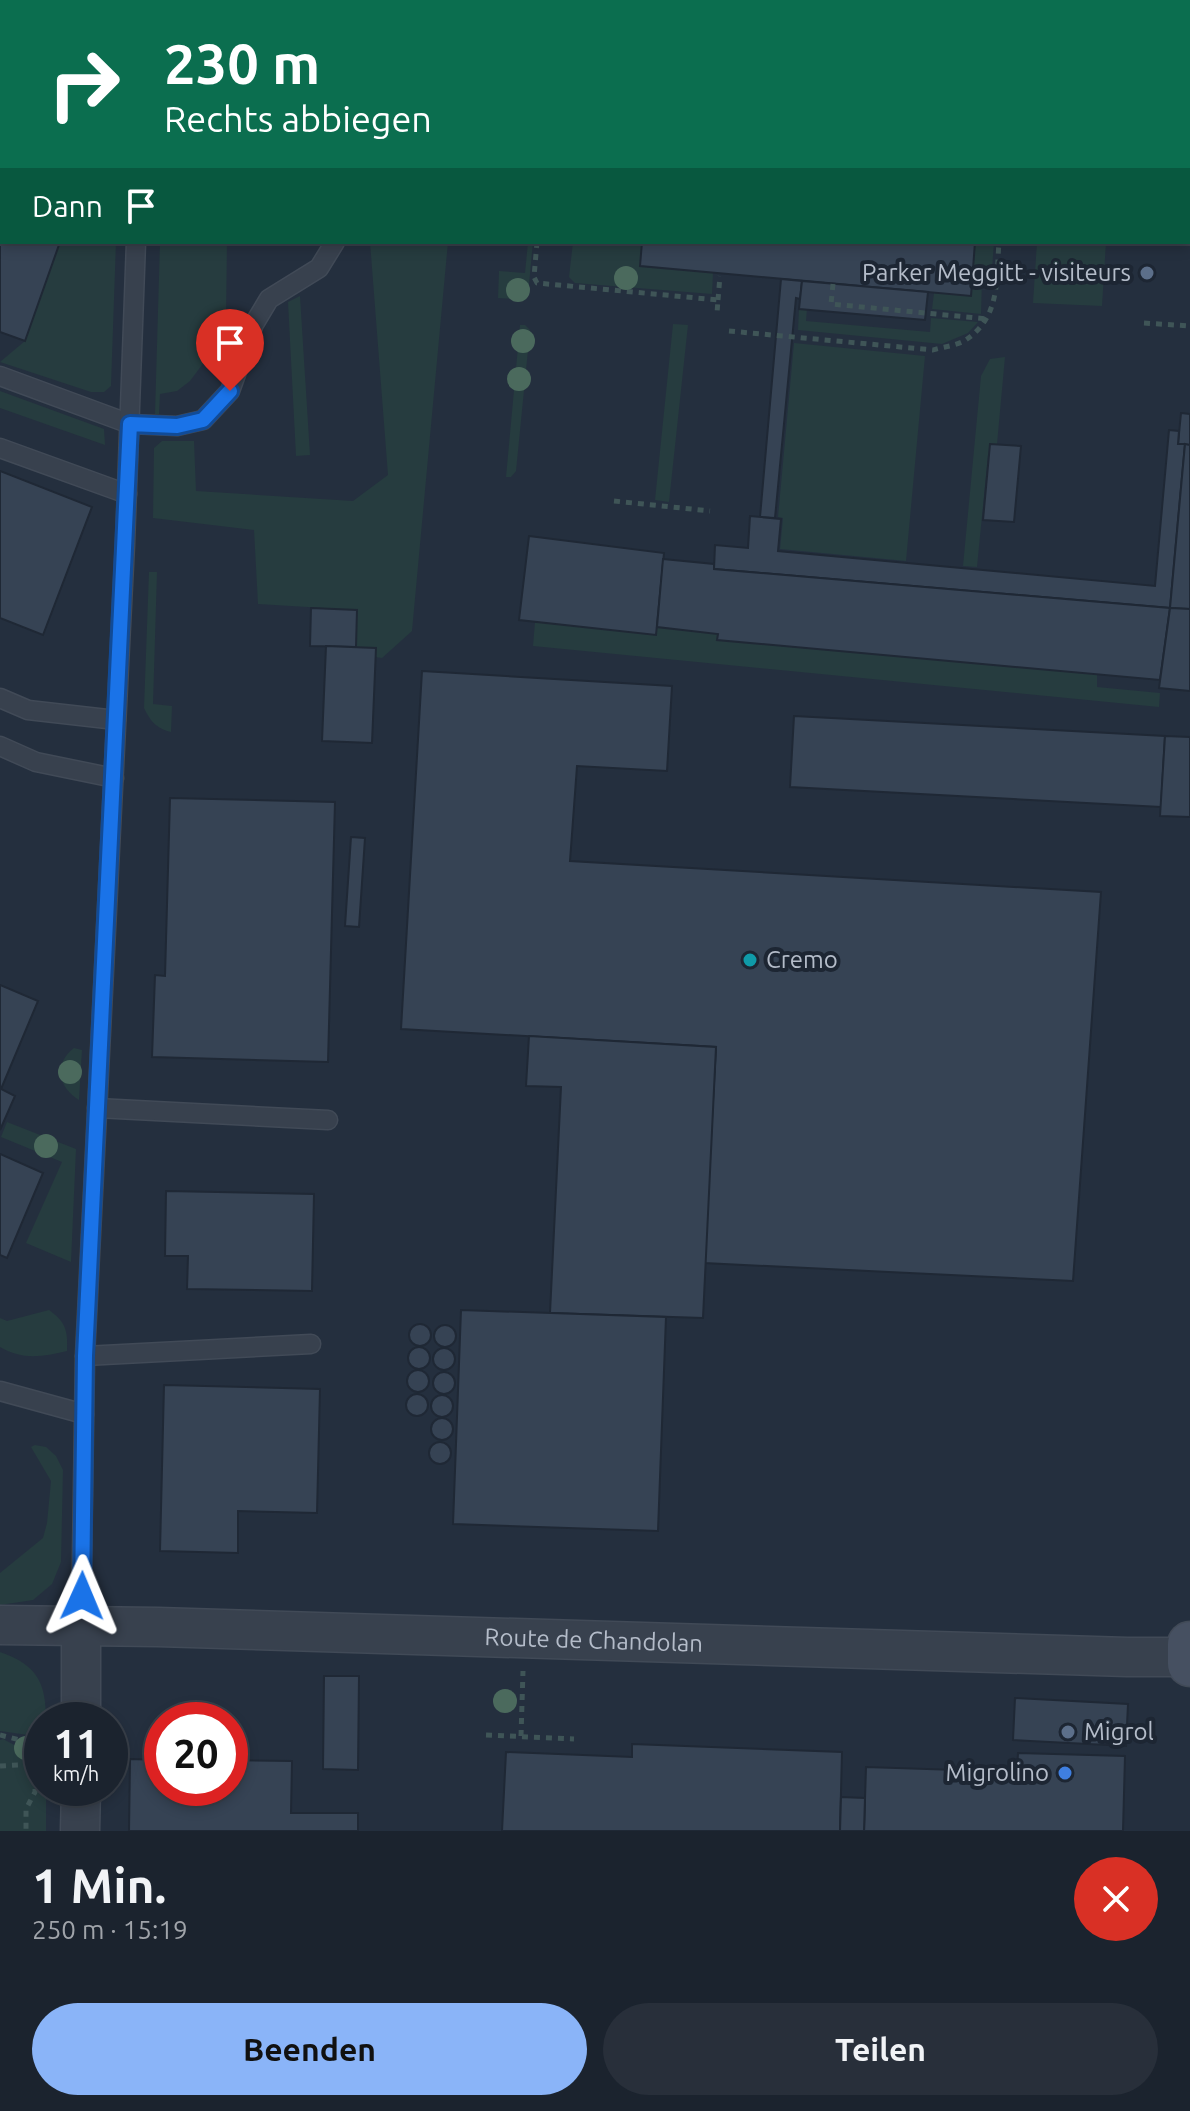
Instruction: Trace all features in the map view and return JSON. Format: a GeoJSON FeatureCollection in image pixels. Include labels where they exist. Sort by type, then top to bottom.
{"type":"FeatureCollection","features":[{"type":"Feature","properties":{"kind":"street","name":"Route de Chandolan"},"geometry":{"type":"LineString","coordinates":[[0,1625],[578,1638],[1127,1657],[1190,1655]]}},
{"type":"Feature","properties":{"kind":"street"},"geometry":{"type":"LineString","coordinates":[[81,1626],[81,1702]]}},
{"type":"Feature","properties":{"kind":"street"},"geometry":{"type":"LineString","coordinates":[[80,1831],[81,1806]]}},
{"type":"Feature","properties":{"kind":"lane"},"geometry":{"type":"LineString","coordinates":[[81,1626],[85,1356],[114,778],[136,244]]}},
{"type":"Feature","properties":{"kind":"lane"},"geometry":{"type":"LineString","coordinates":[[0,376],[130,424],[177,426],[203,420],[230,391],[254,324],[269,299],[319,268],[334,244]]}},
{"type":"Feature","properties":{"kind":"lane"},"geometry":{"type":"LineString","coordinates":[[0,448],[127,494]]}},
{"type":"Feature","properties":{"kind":"lane"},"geometry":{"type":"LineString","coordinates":[[0,698],[28,710],[116,720]]}},
{"type":"Feature","properties":{"kind":"lane"},"geometry":{"type":"LineString","coordinates":[[0,746],[36,762],[114,778]]}},
{"type":"Feature","properties":{"kind":"lane"},"geometry":{"type":"LineString","coordinates":[[97,1108],[328,1120]]}},
{"type":"Feature","properties":{"kind":"lane"},"geometry":{"type":"LineString","coordinates":[[85,1356],[311,1344]]}},
{"type":"Feature","properties":{"kind":"lane"},"geometry":{"type":"LineString","coordinates":[[0,1391],[84,1414]]}},
{"type":"Feature","properties":{"kind":"path"},"geometry":{"type":"LineString","coordinates":[[537,244],[534,277],[537,283],[718,300]]}},
{"type":"Feature","properties":{"kind":"path"},"geometry":{"type":"LineString","coordinates":[[729,331],[933,350],[963,342],[988,319],[995,299],[999,244]]}},
{"type":"Feature","properties":{"kind":"path"},"geometry":{"type":"LineString","coordinates":[[717,313],[720,276]]}},
{"type":"Feature","properties":{"kind":"path"},"geometry":{"type":"LineString","coordinates":[[833,284],[831,304],[988,319]]}},
{"type":"Feature","properties":{"kind":"path"},"geometry":{"type":"LineString","coordinates":[[1144,323],[1190,326]]}},
{"type":"Feature","properties":{"kind":"path"},"geometry":{"type":"LineString","coordinates":[[614,501],[710,511]]}},
{"type":"Feature","properties":{"kind":"path"},"geometry":{"type":"LineString","coordinates":[[521,1736],[524,1658]]}},
{"type":"Feature","properties":{"kind":"path"},"geometry":{"type":"LineString","coordinates":[[0,1735],[24,1741]]}},
{"type":"Feature","properties":{"kind":"path"},"geometry":{"type":"LineString","coordinates":[[486,1735],[574,1739]]}},
{"type":"Feature","properties":{"kind":"path"},"geometry":{"type":"LineString","coordinates":[[0,1766],[24,1765]]}},
{"type":"Feature","properties":{"kind":"path"},"geometry":{"type":"LineString","coordinates":[[26,1831],[28,1806]]}},
{"type":"Feature","properties":{"kind":"green space"},"geometry":{"type":"Polygon","coordinates":[[[59,244],[116,244],[111,386],[104,392],[91,392],[0,362],[25,341],[59,244]]]}},
{"type":"Feature","properties":{"kind":"green space"},"geometry":{"type":"Polygon","coordinates":[[[160,244],[227,244],[226,318],[219,342],[190,381],[177,391],[160,394],[159,414],[155,414],[160,244]]]}},
{"type":"Feature","properties":{"kind":"green space"},"geometry":{"type":"Polygon","coordinates":[[[370,244],[448,244],[412,631],[382,658],[375,657],[376,648],[356,647],[357,610],[258,604],[254,530],[153,518],[154,448],[162,441],[194,441],[196,491],[353,501],[388,475],[370,244]]]}},
{"type":"Feature","properties":{"kind":"green space"},"geometry":{"type":"Polygon","coordinates":[[[528,244],[533,244],[526,300],[498,298],[499,271],[525,273],[528,244]]]}},
{"type":"Feature","properties":{"kind":"green space"},"geometry":{"type":"Polygon","coordinates":[[[573,244],[642,244],[641,266],[713,273],[712,294],[575,283],[569,277],[573,244]]]}},
{"type":"Feature","properties":{"kind":"green space"},"geometry":{"type":"Polygon","coordinates":[[[975,244],[994,244],[992,270],[982,279],[981,314],[932,309],[934,293],[971,296],[975,244]]]}},
{"type":"Feature","properties":{"kind":"green space"},"geometry":{"type":"Polygon","coordinates":[[[1037,244],[1106,244],[1102,306],[1033,303],[1037,244]]]}},
{"type":"Feature","properties":{"kind":"green space"},"geometry":{"type":"Polygon","coordinates":[[[300,296],[310,455],[296,456],[288,302],[300,296]]]}},
{"type":"Feature","properties":{"kind":"green space"},"geometry":{"type":"Polygon","coordinates":[[[799,309],[807,309],[806,321],[930,332],[931,318],[978,322],[968,333],[942,344],[798,330],[799,309]]]}},
{"type":"Feature","properties":{"kind":"green space"},"geometry":{"type":"Polygon","coordinates":[[[673,324],[688,325],[669,502],[655,500],[673,324]]]}},
{"type":"Feature","properties":{"kind":"green space"},"geometry":{"type":"Polygon","coordinates":[[[520,325],[530,330],[516,471],[511,477],[506,477],[520,325]]]}},
{"type":"Feature","properties":{"kind":"green space"},"geometry":{"type":"Polygon","coordinates":[[[794,343],[925,356],[906,561],[780,549],[783,518],[778,517],[794,343]]]}},
{"type":"Feature","properties":{"kind":"green space"},"geometry":{"type":"Polygon","coordinates":[[[1005,357],[996,455],[988,455],[977,567],[963,566],[981,376],[990,359],[1005,357]]]}},
{"type":"Feature","properties":{"kind":"green space"},"geometry":{"type":"Polygon","coordinates":[[[0,391],[104,429],[105,445],[0,408],[0,391]]]}},
{"type":"Feature","properties":{"kind":"green space"},"geometry":{"type":"Polygon","coordinates":[[[149,572],[157,572],[153,704],[172,706],[171,732],[154,724],[144,708],[149,572]]]}},
{"type":"Feature","properties":{"kind":"green space"},"geometry":{"type":"Polygon","coordinates":[[[535,622],[656,635],[657,627],[718,634],[717,639],[1097,674],[1097,687],[1160,693],[1159,707],[533,646],[535,622]]]}},
{"type":"Feature","properties":{"kind":"green space"},"geometry":{"type":"Polygon","coordinates":[[[74,1048],[82,1050],[79,1100],[66,1089],[61,1075],[63,1061],[74,1048]]]}},
{"type":"Feature","properties":{"kind":"green space"},"geometry":{"type":"Polygon","coordinates":[[[7,1122],[76,1149],[71,1262],[26,1243],[62,1162],[1,1137],[7,1122]]]}},
{"type":"Feature","properties":{"kind":"green space"},"geometry":{"type":"Polygon","coordinates":[[[49,1310],[65,1328],[67,1351],[32,1356],[16,1354],[0,1347],[0,1318],[7,1321],[49,1310]]]}},
{"type":"Feature","properties":{"kind":"green space"},"geometry":{"type":"Polygon","coordinates":[[[31,1447],[46,1447],[56,1456],[63,1470],[61,1562],[52,1584],[33,1600],[0,1605],[0,1573],[43,1538],[47,1523],[51,1481],[31,1447]]]}},
{"type":"Feature","properties":{"kind":"green space"},"geometry":{"type":"Polygon","coordinates":[[[0,1652],[31,1669],[41,1685],[45,1702],[24,1702],[24,1734],[0,1731],[0,1652]]]}},
{"type":"Feature","properties":{"kind":"green space"},"geometry":{"type":"Polygon","coordinates":[[[0,1740],[24,1748],[24,1806],[46,1806],[46,1831],[0,1831],[0,1740]]]}},
{"type":"Feature","properties":{"kind":"building"},"geometry":{"type":"Polygon","coordinates":[[[0,244],[59,244],[25,341],[0,332],[0,244]]]}},
{"type":"Feature","properties":{"kind":"building"},"geometry":{"type":"Polygon","coordinates":[[[642,244],[975,244],[971,296],[640,266],[642,244]]]}},
{"type":"Feature","properties":{"kind":"building"},"geometry":{"type":"Polygon","coordinates":[[[781,279],[802,281],[800,299],[796,298],[775,518],[760,517],[781,279]]]}},
{"type":"Feature","properties":{"kind":"building"},"geometry":{"type":"Polygon","coordinates":[[[802,281],[928,292],[925,320],[799,309],[802,281]]]}},
{"type":"Feature","properties":{"kind":"building"},"geometry":{"type":"Polygon","coordinates":[[[1181,413],[1190,414],[1190,445],[1178,444],[1181,413]]]}},
{"type":"Feature","properties":{"kind":"building"},"geometry":{"type":"Polygon","coordinates":[[[1169,430],[1179,431],[1178,444],[1185,444],[1170,608],[714,569],[715,545],[748,548],[750,516],[781,519],[778,551],[1155,586],[1169,430]]]}},
{"type":"Feature","properties":{"kind":"building"},"geometry":{"type":"Polygon","coordinates":[[[990,444],[1021,446],[1014,522],[983,520],[990,444]]]}},
{"type":"Feature","properties":{"kind":"building"},"geometry":{"type":"Polygon","coordinates":[[[1185,444],[1190,445],[1190,609],[1170,608],[1185,444]]]}},
{"type":"Feature","properties":{"kind":"building"},"geometry":{"type":"Polygon","coordinates":[[[0,471],[92,507],[43,635],[0,618],[0,471]]]}},
{"type":"Feature","properties":{"kind":"building"},"geometry":{"type":"Polygon","coordinates":[[[529,536],[664,553],[656,635],[519,620],[529,536]]]}},
{"type":"Feature","properties":{"kind":"building"},"geometry":{"type":"Polygon","coordinates":[[[663,559],[714,564],[714,569],[1170,608],[1160,680],[717,640],[718,634],[657,627],[663,559]]]}},
{"type":"Feature","properties":{"kind":"building"},"geometry":{"type":"Polygon","coordinates":[[[311,608],[357,610],[356,647],[310,646],[311,608]]]}},
{"type":"Feature","properties":{"kind":"building"},"geometry":{"type":"Polygon","coordinates":[[[1170,608],[1190,609],[1190,691],[1159,688],[1170,608]]]}},
{"type":"Feature","properties":{"kind":"building"},"geometry":{"type":"Polygon","coordinates":[[[326,646],[376,648],[372,743],[322,741],[326,646]]]}},
{"type":"Feature","properties":{"kind":"building","name":"Cremo"},"geometry":{"type":"Polygon","coordinates":[[[422,671],[672,686],[667,771],[577,766],[570,861],[1101,892],[1073,1281],[704,1263],[716,1047],[401,1029],[422,671]]]}},
{"type":"Feature","properties":{"kind":"building"},"geometry":{"type":"Polygon","coordinates":[[[794,716],[1165,736],[1161,807],[790,787],[794,716]]]}},
{"type":"Feature","properties":{"kind":"building"},"geometry":{"type":"Polygon","coordinates":[[[1165,736],[1190,737],[1190,817],[1160,816],[1165,736]]]}},
{"type":"Feature","properties":{"kind":"building"},"geometry":{"type":"Polygon","coordinates":[[[170,798],[335,802],[328,1062],[152,1057],[155,975],[165,976],[170,798]]]}},
{"type":"Feature","properties":{"kind":"building"},"geometry":{"type":"Polygon","coordinates":[[[351,837],[365,838],[359,927],[345,926],[351,837]]]}},
{"type":"Feature","properties":{"kind":"building"},"geometry":{"type":"Polygon","coordinates":[[[0,985],[38,1001],[1,1089],[15,1096],[0,1130],[0,985]]]}},
{"type":"Feature","properties":{"kind":"building"},"geometry":{"type":"Polygon","coordinates":[[[529,1036],[716,1047],[703,1318],[550,1313],[561,1087],[526,1086],[529,1036]]]}},
{"type":"Feature","properties":{"kind":"building"},"geometry":{"type":"Polygon","coordinates":[[[0,1154],[43,1173],[7,1258],[0,1255],[0,1154]]]}},
{"type":"Feature","properties":{"kind":"building"},"geometry":{"type":"Polygon","coordinates":[[[166,1191],[314,1194],[312,1291],[187,1289],[188,1256],[165,1256],[166,1191]]]}},
{"type":"Feature","properties":{"kind":"building"},"geometry":{"type":"Polygon","coordinates":[[[461,1310],[666,1317],[658,1531],[453,1524],[461,1310]]]}},
{"type":"Feature","properties":{"kind":"building"},"geometry":{"type":"Polygon","coordinates":[[[420,1324],[428,1327],[431,1335],[428,1343],[420,1346],[412,1343],[409,1335],[412,1327],[420,1324]]]}},
{"type":"Feature","properties":{"kind":"building"},"geometry":{"type":"Polygon","coordinates":[[[445,1325],[453,1328],[456,1336],[453,1344],[445,1347],[437,1344],[434,1336],[437,1328],[445,1325]]]}},
{"type":"Feature","properties":{"kind":"building"},"geometry":{"type":"Polygon","coordinates":[[[419,1347],[427,1350],[430,1358],[427,1366],[419,1369],[411,1366],[408,1358],[411,1350],[419,1347]]]}},
{"type":"Feature","properties":{"kind":"building"},"geometry":{"type":"Polygon","coordinates":[[[444,1348],[452,1351],[455,1359],[452,1367],[444,1370],[436,1367],[433,1359],[436,1351],[444,1348]]]}},
{"type":"Feature","properties":{"kind":"building"},"geometry":{"type":"Polygon","coordinates":[[[418,1370],[426,1373],[429,1381],[426,1389],[418,1392],[410,1389],[407,1381],[410,1373],[418,1370]]]}},
{"type":"Feature","properties":{"kind":"building"},"geometry":{"type":"Polygon","coordinates":[[[444,1372],[452,1375],[455,1383],[452,1391],[444,1394],[436,1391],[433,1383],[436,1375],[444,1372]]]}},
{"type":"Feature","properties":{"kind":"building"},"geometry":{"type":"Polygon","coordinates":[[[164,1385],[320,1389],[317,1513],[238,1511],[238,1553],[160,1551],[164,1385]]]}},
{"type":"Feature","properties":{"kind":"building"},"geometry":{"type":"Polygon","coordinates":[[[417,1394],[425,1397],[428,1405],[425,1413],[417,1416],[409,1413],[406,1405],[409,1397],[417,1394]]]}},
{"type":"Feature","properties":{"kind":"building"},"geometry":{"type":"Polygon","coordinates":[[[442,1395],[450,1398],[453,1406],[450,1414],[442,1417],[434,1414],[431,1406],[434,1398],[442,1395]]]}},
{"type":"Feature","properties":{"kind":"building"},"geometry":{"type":"Polygon","coordinates":[[[442,1418],[450,1421],[453,1429],[450,1437],[442,1440],[434,1437],[431,1429],[434,1421],[442,1418]]]}},
{"type":"Feature","properties":{"kind":"building"},"geometry":{"type":"Polygon","coordinates":[[[440,1442],[448,1445],[451,1453],[448,1461],[440,1464],[432,1461],[429,1453],[432,1445],[440,1442]]]}},
{"type":"Feature","properties":{"kind":"building"},"geometry":{"type":"Polygon","coordinates":[[[324,1676],[359,1676],[358,1770],[323,1769],[324,1676]]]}},
{"type":"Feature","properties":{"kind":"building"},"geometry":{"type":"Polygon","coordinates":[[[1015,1698],[1128,1704],[1126,1746],[1013,1740],[1015,1698]]]}},
{"type":"Feature","properties":{"kind":"building"},"geometry":{"type":"Polygon","coordinates":[[[632,1744],[842,1752],[840,1831],[502,1831],[506,1752],[632,1757],[632,1744]]]}},
{"type":"Feature","properties":{"kind":"building"},"geometry":{"type":"Polygon","coordinates":[[[1018,1753],[1125,1756],[1123,1831],[864,1831],[866,1767],[1017,1772],[1018,1753]]]}},
{"type":"Feature","properties":{"kind":"building"},"geometry":{"type":"Polygon","coordinates":[[[130,1759],[144,1759],[144,1806],[248,1806],[248,1760],[292,1761],[291,1813],[358,1813],[358,1831],[129,1831],[130,1759]]]}},
{"type":"Feature","properties":{"kind":"building"},"geometry":{"type":"Polygon","coordinates":[[[841,1797],[865,1798],[864,1831],[840,1831],[841,1797]]]}},
{"type":"Feature","properties":{"kind":"place","name":"Parker Meggitt - visiteurs"},"geometry":{"type":"Point","coordinates":[1147,273]}},
{"type":"Feature","properties":{"kind":"place","name":"Cremo"},"geometry":{"type":"Point","coordinates":[750,960]}},
{"type":"Feature","properties":{"kind":"place","name":"Migrol"},"geometry":{"type":"Point","coordinates":[1068,1732]}},
{"type":"Feature","properties":{"kind":"place","name":"Migrolino"},"geometry":{"type":"Point","coordinates":[1065,1773]}},
{"type":"Feature","properties":{"kind":"route"},"geometry":{"type":"LineString","coordinates":[[82,1596],[85,1356],[130,424],[177,426],[203,420],[230,391]]}}]}
